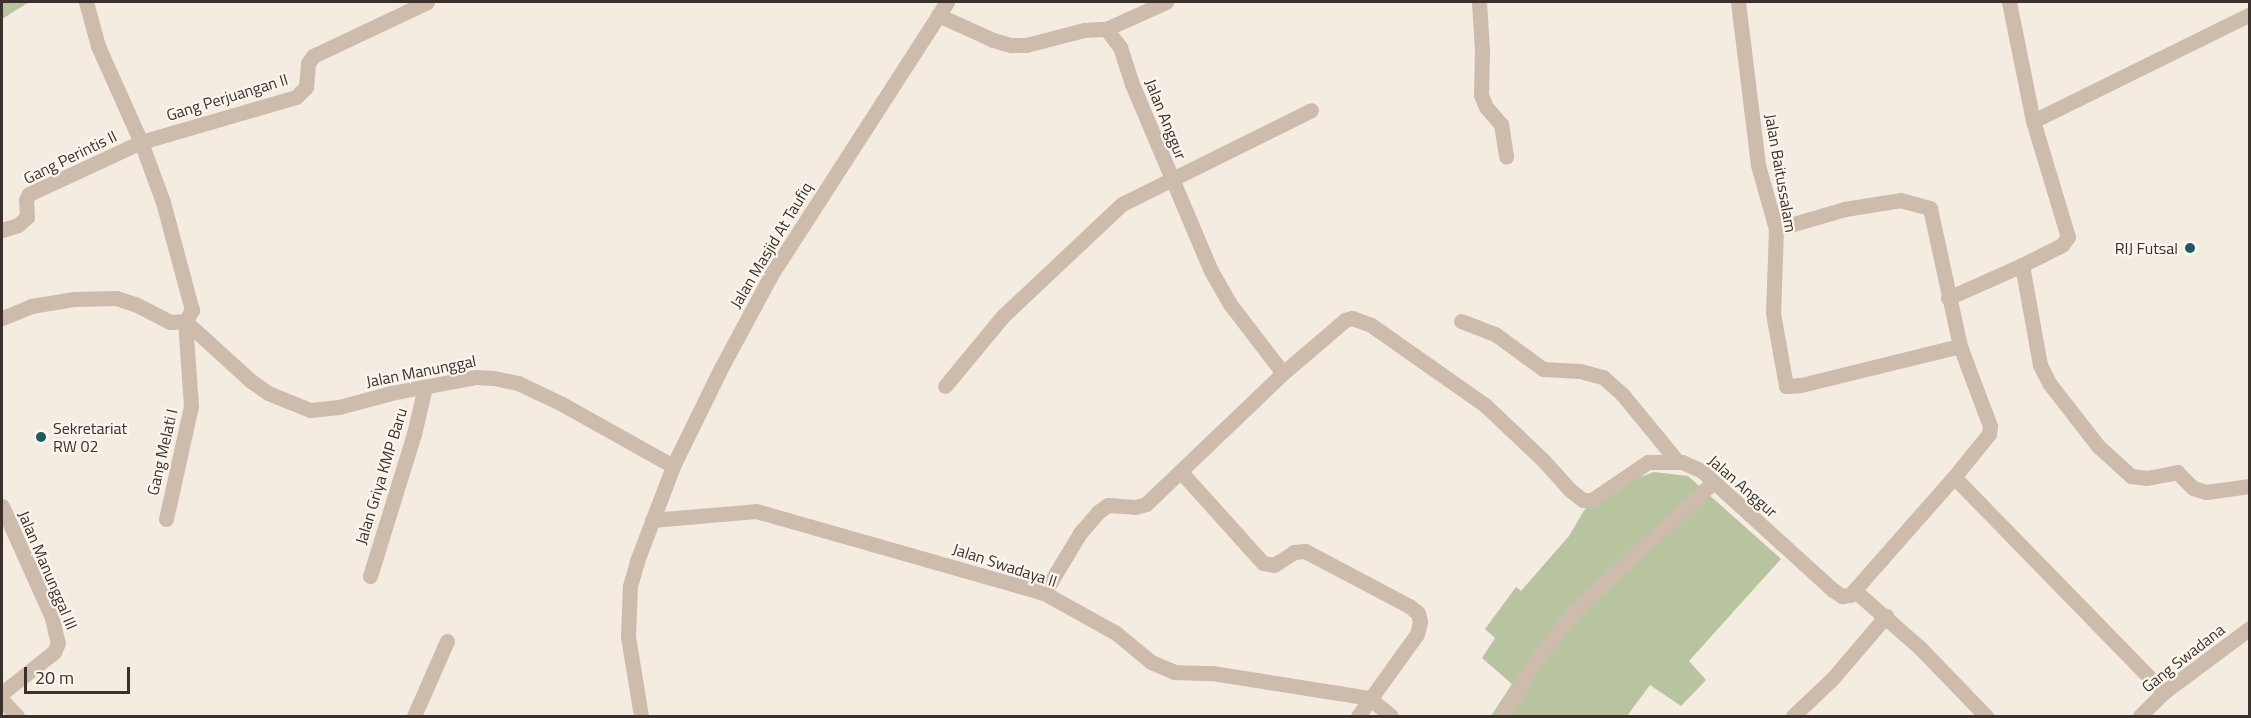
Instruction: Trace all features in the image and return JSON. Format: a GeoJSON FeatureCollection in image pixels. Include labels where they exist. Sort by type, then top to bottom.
{"type":"FeatureCollection","features":[{"type":"Feature","properties":{"kind":"street"},"geometry":{"type":"LineString","coordinates":[[2,318],[31,306],[101,297],[135,304],[170,322],[185,321],[192,310],[163,202],[141,142],[98,46],[86,2]]}},
{"type":"Feature","properties":{"kind":"street","name":"Gang Perjuangan II"},"geometry":{"type":"LineString","coordinates":[[141,142],[296,97],[306,87],[308,63],[313,56],[427,2]]}},
{"type":"Feature","properties":{"kind":"street","name":"Jalan Masjid At Taufiq"},"geometry":{"type":"LineString","coordinates":[[641,717],[628,637],[629,601],[637,561],[673,466],[721,368],[771,275],[947,2]]}},
{"type":"Feature","properties":{"kind":"street"},"geometry":{"type":"LineString","coordinates":[[938,15],[993,40],[1011,45],[1026,45],[1084,30],[1106,29],[1166,2]]}},
{"type":"Feature","properties":{"kind":"street"},"geometry":{"type":"LineString","coordinates":[[1479,2],[1482,50],[1481,96],[1486,107],[1501,124],[1506,157]]}},
{"type":"Feature","properties":{"kind":"street","name":"Jalan Baitussalam"},"geometry":{"type":"LineString","coordinates":[[1738,2],[1758,165],[1776,229],[1773,313],[1786,386],[1801,385],[1960,346]]}},
{"type":"Feature","properties":{"kind":"street"},"geometry":{"type":"LineString","coordinates":[[1948,298],[2062,245],[2068,237],[2033,121],[2009,2]]}},
{"type":"Feature","properties":{"kind":"street"},"geometry":{"type":"LineString","coordinates":[[2033,121],[2250,14]]}},
{"type":"Feature","properties":{"kind":"street","name":"Jalan Anggur"},"geometry":{"type":"LineString","coordinates":[[1106,29],[1120,47],[1132,84],[1158,141],[1171,178],[1210,269],[1230,304],[1283,373]]}},
{"type":"Feature","properties":{"kind":"street"},"geometry":{"type":"LineString","coordinates":[[945,386],[1003,316],[1111,214],[1135,196],[1311,110]]}},
{"type":"Feature","properties":{"kind":"street","name":"Gang Perintis II"},"geometry":{"type":"LineString","coordinates":[[2,230],[18,225],[27,217],[26,200],[29,194],[141,142]]}},
{"type":"Feature","properties":{"kind":"street"},"geometry":{"type":"LineString","coordinates":[[1776,229],[1845,209],[1901,200],[1930,208],[1960,346],[1990,426],[1989,434],[1954,477],[1855,591]]}},
{"type":"Feature","properties":{"kind":"street"},"geometry":{"type":"LineString","coordinates":[[2022,265],[2040,365],[2061,401],[2098,446],[2131,476],[2139,479],[2177,472],[2199,491],[2250,486]]}},
{"type":"Feature","properties":{"kind":"street","name":"Jalan Anggur"},"geometry":{"type":"LineString","coordinates":[[1044,593],[1080,533],[1098,512],[1108,505],[1135,507],[1146,504],[1283,373],[1345,320],[1352,318],[1371,325],[1485,405],[1535,452],[1570,490],[1583,500],[1592,500],[1648,462],[1678,462],[1702,471],[1833,590],[1842,596],[1855,591],[1886,616],[1986,717]]}},
{"type":"Feature","properties":{"kind":"street","name":"Jalan Manunggal"},"geometry":{"type":"LineString","coordinates":[[185,321],[251,381],[268,393],[310,410],[339,407],[476,377],[494,378],[518,383],[562,404],[673,466]]}},
{"type":"Feature","properties":{"kind":"street","name":"Gang Melati I"},"geometry":{"type":"LineString","coordinates":[[166,519],[191,406],[185,321]]}},
{"type":"Feature","properties":{"kind":"street"},"geometry":{"type":"LineString","coordinates":[[1461,321],[1495,334],[1543,369],[1580,372],[1604,377],[1622,394],[1678,462]]}},
{"type":"Feature","properties":{"kind":"street","name":"Jalan Griya KMP Baru"},"geometry":{"type":"LineString","coordinates":[[370,576],[414,434],[425,387]]}},
{"type":"Feature","properties":{"kind":"street"},"geometry":{"type":"LineString","coordinates":[[1181,472],[1263,563],[1274,565],[1294,552],[1305,551],[1409,606],[1418,613],[1420,622],[1417,634],[1369,698],[1358,717]]}},
{"type":"Feature","properties":{"kind":"street"},"geometry":{"type":"LineString","coordinates":[[1954,477],[2164,692]]}},
{"type":"Feature","properties":{"kind":"street"},"geometry":{"type":"LineString","coordinates":[[1502,717],[1536,660],[1575,610],[1713,482]]}},
{"type":"Feature","properties":{"kind":"street","name":"Jalan Manunggal III"},"geometry":{"type":"LineString","coordinates":[[2,506],[52,618],[58,643],[54,652],[2,693]]}},
{"type":"Feature","properties":{"kind":"street","name":"Jalan Swadaya II"},"geometry":{"type":"LineString","coordinates":[[652,520],[756,511],[1044,593],[1116,633],[1151,662],[1174,672],[1212,673],[1369,698]]}},
{"type":"Feature","properties":{"kind":"street"},"geometry":{"type":"LineString","coordinates":[[1793,717],[1833,678],[1886,616]]}},
{"type":"Feature","properties":{"kind":"street","name":"Gang Swadana"},"geometry":{"type":"LineString","coordinates":[[2140,717],[2164,692],[2250,628]]}},
{"type":"Feature","properties":{"kind":"street"},"geometry":{"type":"LineString","coordinates":[[414,717],[447,641]]}},
{"type":"Feature","properties":{"kind":"street"},"geometry":{"type":"LineString","coordinates":[[1369,698],[1391,717]]}},
{"type":"Feature","properties":{"kind":"street"},"geometry":{"type":"LineString","coordinates":[[2,700],[17,717]]}},
{"type":"Feature","properties":{"kind":"green space"},"geometry":{"type":"Polygon","coordinates":[[[2,2],[29,2],[2,19],[2,2]]]}},
{"type":"Feature","properties":{"kind":"green space"},"geometry":{"type":"Polygon","coordinates":[[[1654,472],[1688,476],[1781,559],[1689,661],[1706,680],[1681,706],[1650,685],[1627,716],[1491,716],[1512,684],[1482,658],[1495,638],[1485,629],[1516,587],[1521,591],[1569,536],[1585,509],[1632,480],[1654,472]]]}},
{"type":"Feature","properties":{"kind":"place","name":"RIJ Futsal"},"geometry":{"type":"Point","coordinates":[2190,248]}},
{"type":"Feature","properties":{"kind":"place","name":"Sekretariat RW 02"},"geometry":{"type":"Point","coordinates":[41,437]}}]}
